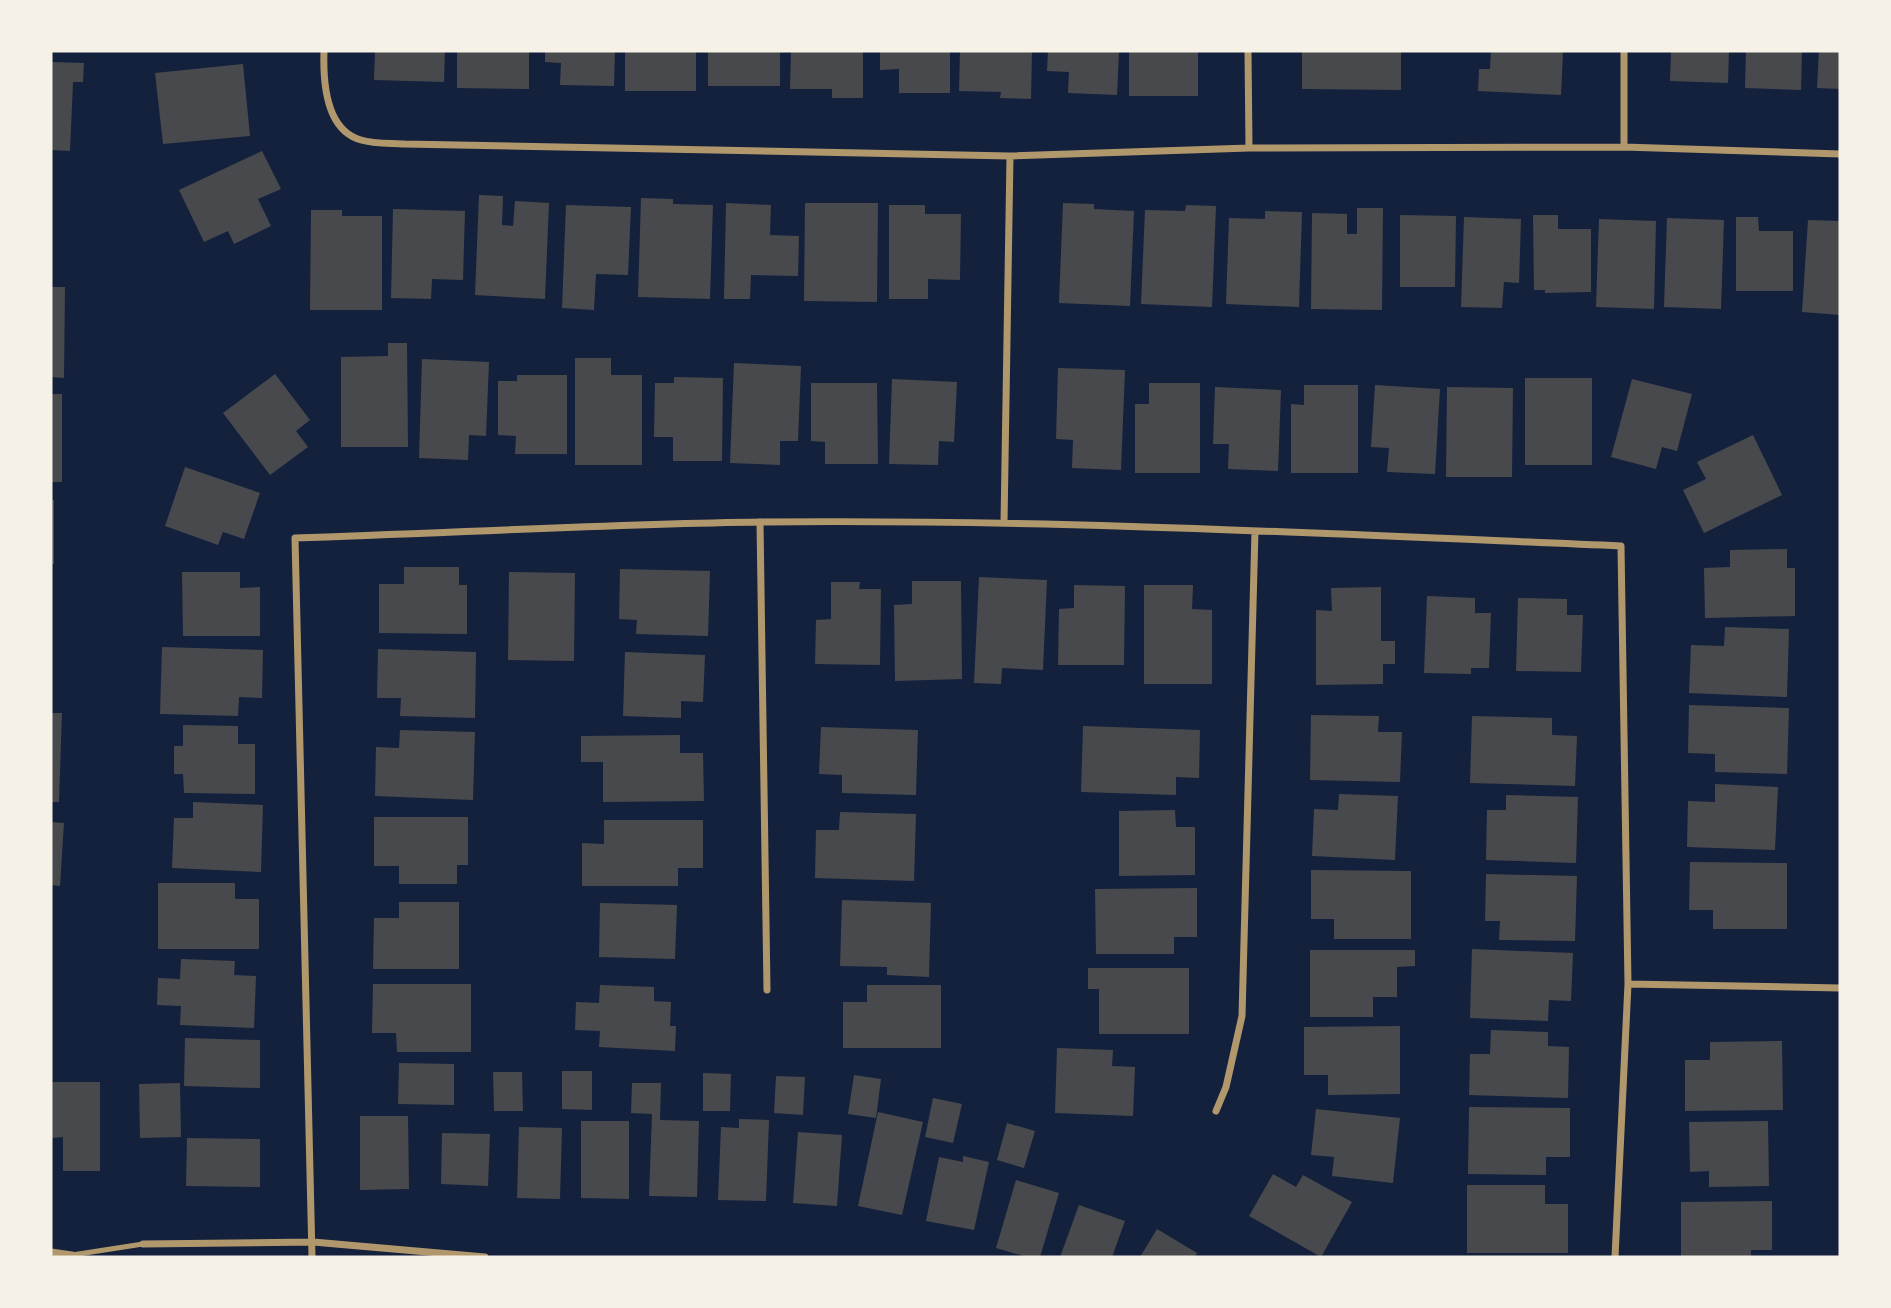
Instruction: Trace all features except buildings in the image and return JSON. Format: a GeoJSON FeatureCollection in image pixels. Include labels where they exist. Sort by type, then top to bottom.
{"type":"FeatureCollection","features":[{"type":"Feature","properties":{"kind":"street"},"geometry":{"type":"LineString","coordinates":[[324,51],[324,84],[330,106],[339,126],[360,140],[432,144],[1010,156],[1249,148],[1624,147],[1840,154]]}},
{"type":"Feature","properties":{"kind":"street"},"geometry":{"type":"LineString","coordinates":[[1248,51],[1249,148]]}},
{"type":"Feature","properties":{"kind":"street"},"geometry":{"type":"LineString","coordinates":[[1624,51],[1624,147]]}},
{"type":"Feature","properties":{"kind":"street"},"geometry":{"type":"LineString","coordinates":[[1004,523],[1010,156]]}},
{"type":"Feature","properties":{"kind":"street"},"geometry":{"type":"LineString","coordinates":[[760,522],[767,990]]}},
{"type":"Feature","properties":{"kind":"street"},"geometry":{"type":"LineString","coordinates":[[312,1257],[295,538],[760,522],[1004,523],[1621,546],[1628,984],[1615,1257]]}},
{"type":"Feature","properties":{"kind":"street"},"geometry":{"type":"LineString","coordinates":[[1216,1111],[1226,1087],[1242,1016],[1255,531]]}},
{"type":"Feature","properties":{"kind":"street"},"geometry":{"type":"LineString","coordinates":[[1628,984],[1840,988]]}},
{"type":"Feature","properties":{"kind":"street"},"geometry":{"type":"LineString","coordinates":[[143,1244],[313,1242],[485,1257]]}},
{"type":"Feature","properties":{"kind":"street"},"geometry":{"type":"LineString","coordinates":[[51,1252],[72,1255]]}},
{"type":"Feature","properties":{"kind":"lane"},"geometry":{"type":"LineString","coordinates":[[72,1255],[143,1244]]}}]}
